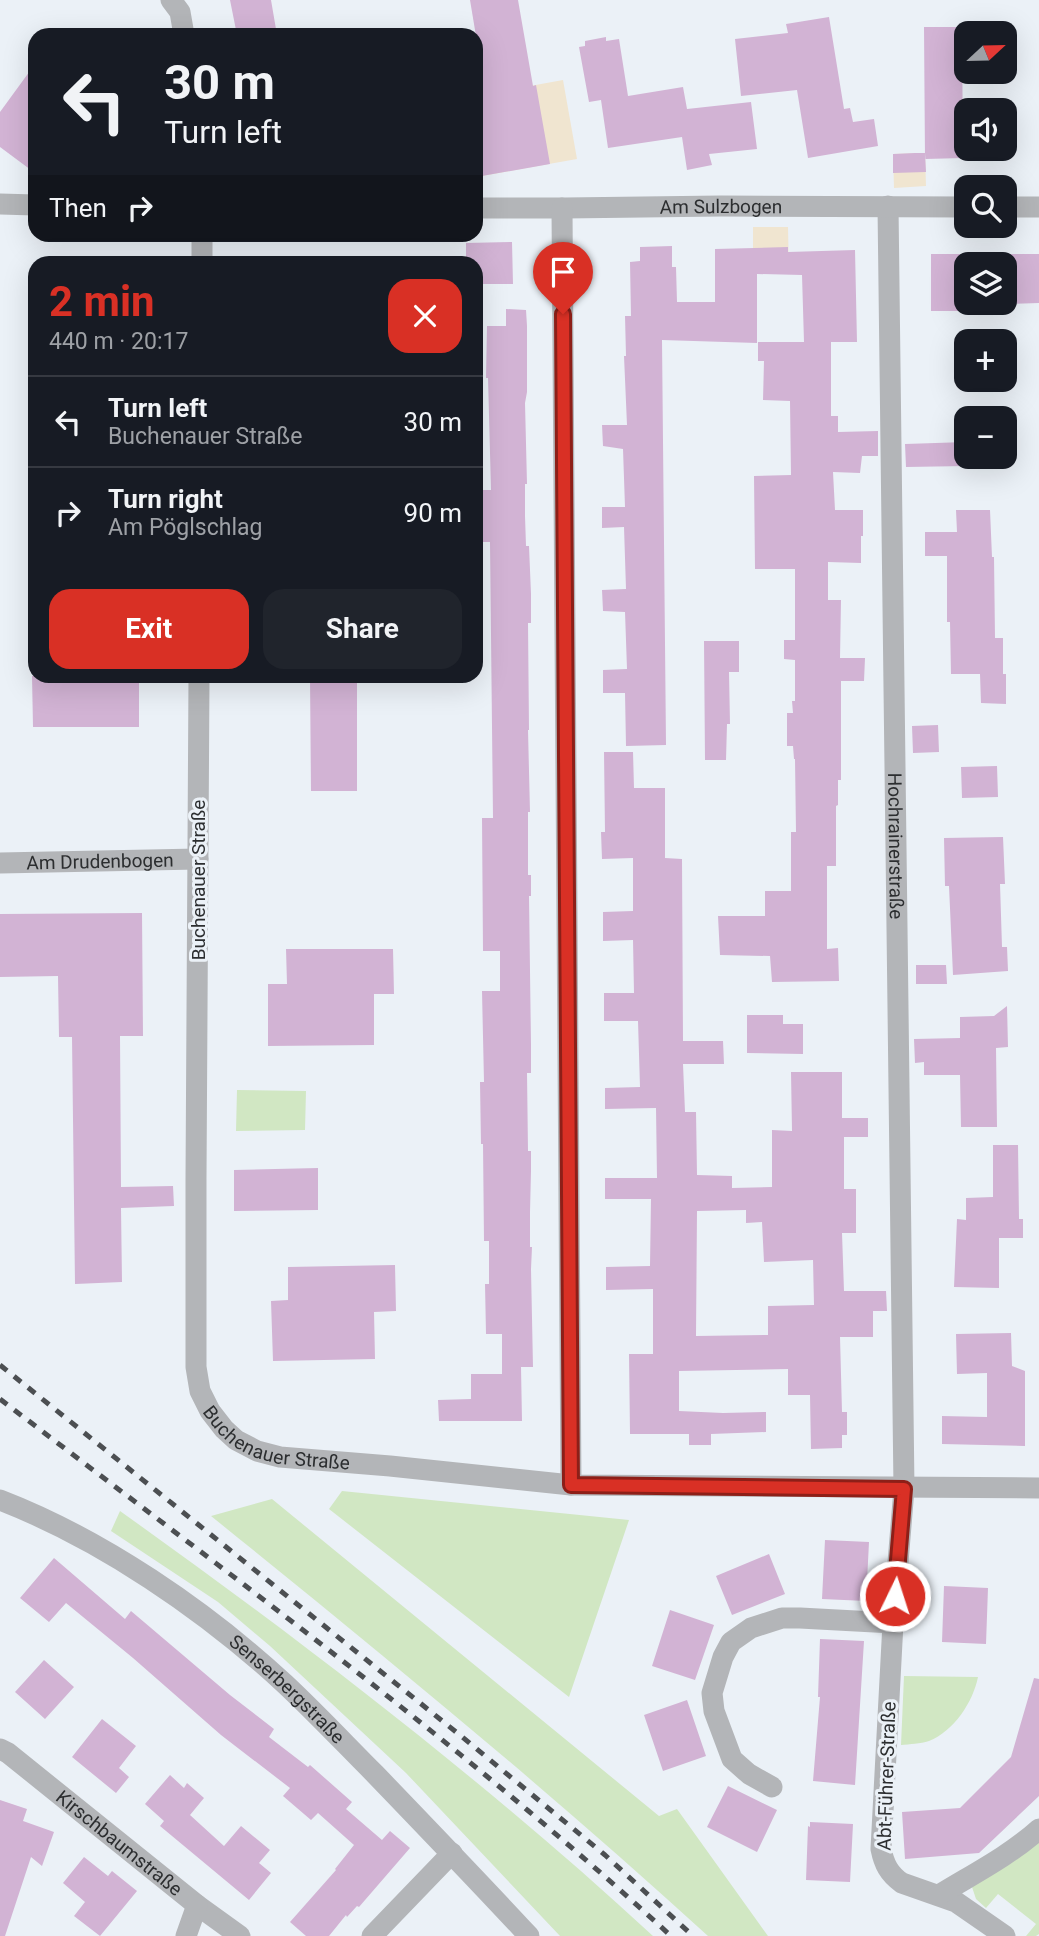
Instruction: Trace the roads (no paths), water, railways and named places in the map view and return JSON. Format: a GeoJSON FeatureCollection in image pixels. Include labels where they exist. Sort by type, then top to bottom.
{"type":"FeatureCollection","features":[{"type":"Feature","properties":{"kind":"street"},"geometry":{"type":"LineString","coordinates":[[171,0],[180,12],[183,28]]}},
{"type":"Feature","properties":{"kind":"street"},"geometry":{"type":"LineString","coordinates":[[0,204],[28,205]]}},
{"type":"Feature","properties":{"kind":"street","name":"Hochrainerstraße"},"geometry":{"type":"LineString","coordinates":[[888,206],[904,1489]]}},
{"type":"Feature","properties":{"kind":"street","name":"Am Sulzbogen"},"geometry":{"type":"LineString","coordinates":[[483,208],[954,207]]}},
{"type":"Feature","properties":{"kind":"street"},"geometry":{"type":"LineString","coordinates":[[1017,207],[1039,207]]}},
{"type":"Feature","properties":{"kind":"street"},"geometry":{"type":"LineString","coordinates":[[562,208],[571,1485]]}},
{"type":"Feature","properties":{"kind":"street","name":"Buchenauer Straße"},"geometry":{"type":"LineString","coordinates":[[199,683],[196,1367],[200,1391],[210,1411],[224,1429],[236,1440],[257,1451],[280,1457],[571,1485],[1039,1488]]}},
{"type":"Feature","properties":{"kind":"street","name":"Am Drudenbogen"},"geometry":{"type":"LineString","coordinates":[[0,863],[198,859]]}},
{"type":"Feature","properties":{"kind":"street","name":"Abt-Führer-Straße"},"geometry":{"type":"LineString","coordinates":[[904,1489],[893,1623],[881,1849],[888,1870],[894,1878],[957,1902],[1005,1936]]}},
{"type":"Feature","properties":{"kind":"street","name":"Senserbergstraße"},"geometry":{"type":"LineString","coordinates":[[0,1505],[47,1519],[95,1544],[186,1604],[243,1648],[283,1683],[452,1853],[529,1936]]}},
{"type":"Feature","properties":{"kind":"street"},"geometry":{"type":"LineString","coordinates":[[772,1787],[749,1774],[732,1759],[714,1711],[712,1693],[720,1664],[731,1643],[751,1628],[782,1618],[893,1623]]}},
{"type":"Feature","properties":{"kind":"street","name":"Kirschbaumstraße"},"geometry":{"type":"LineString","coordinates":[[0,1749],[240,1936]]}},
{"type":"Feature","properties":{"kind":"street"},"geometry":{"type":"LineString","coordinates":[[939,1895],[1001,1858],[1039,1829]]}},
{"type":"Feature","properties":{"kind":"street"},"geometry":{"type":"LineString","coordinates":[[372,1936],[452,1853]]}},
{"type":"Feature","properties":{"kind":"street"},"geometry":{"type":"LineString","coordinates":[[186,1936],[197,1905]]}},
{"type":"Feature","properties":{"kind":"railway"},"geometry":{"type":"LineString","coordinates":[[0,1365],[461,1736],[605,1855],[693,1936]]}},
{"type":"Feature","properties":{"kind":"railway"},"geometry":{"type":"LineString","coordinates":[[0,1399],[426,1727],[591,1864],[671,1936]]}}]}
